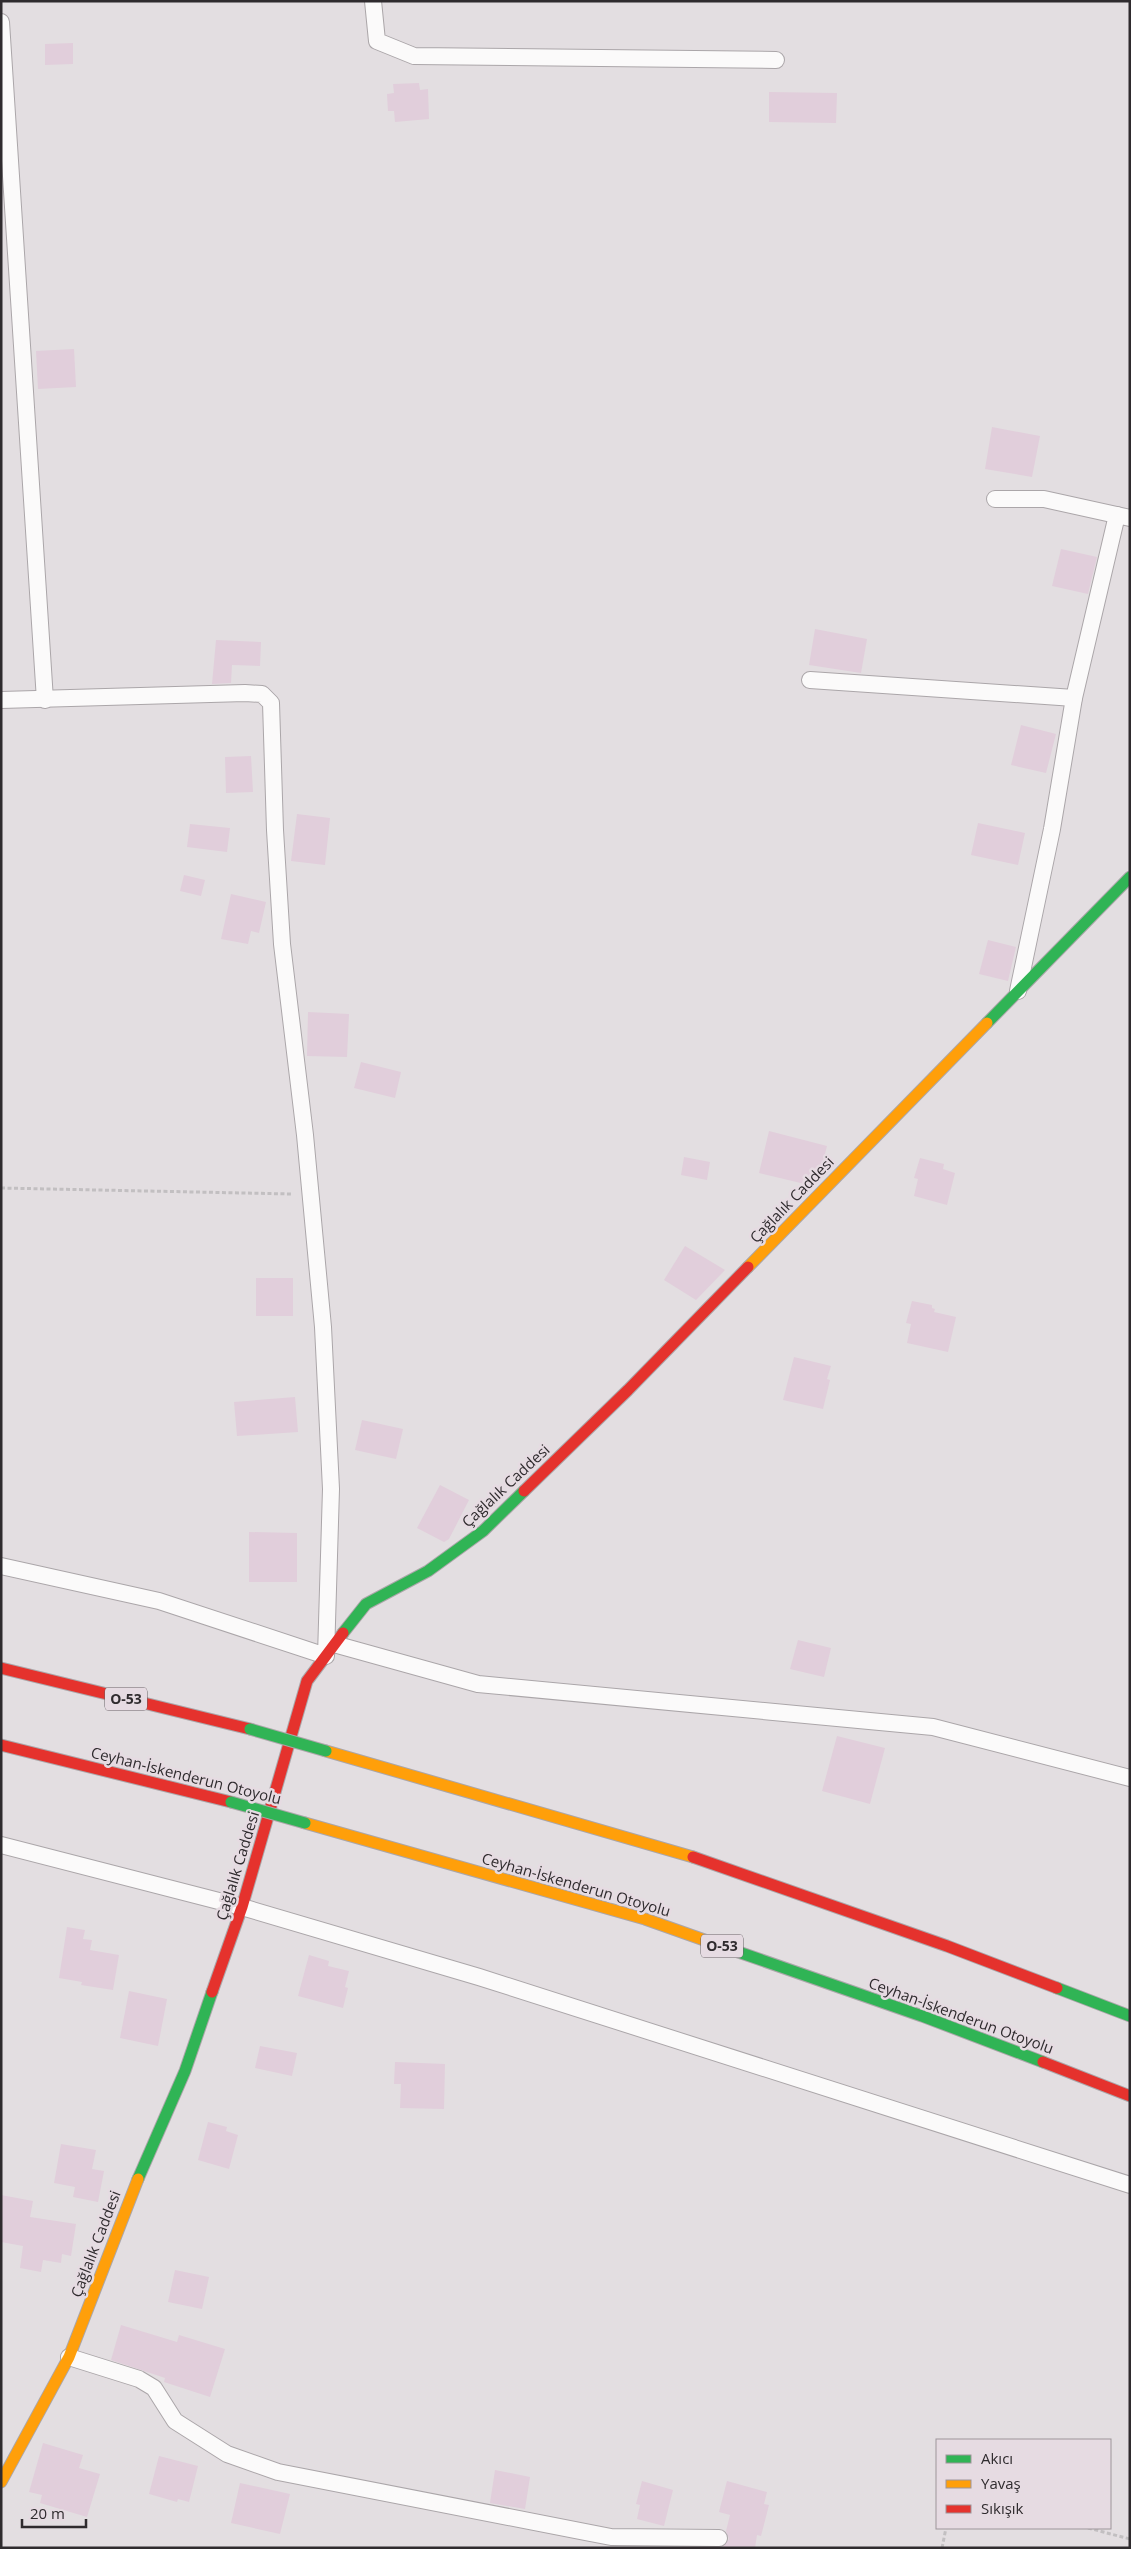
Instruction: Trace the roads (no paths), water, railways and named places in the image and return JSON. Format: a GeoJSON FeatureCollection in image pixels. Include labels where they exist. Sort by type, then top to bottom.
{"type":"FeatureCollection","features":[{"type":"Feature","properties":{"kind":"main road","name":"Çağlalık Caddesi"},"geometry":{"type":"LineString","coordinates":[[1,2482],[69,2357],[123,2212],[185,2071],[242,1907],[307,1681],[366,1604],[428,1571],[483,1531],[628,1390],[1130,876]]}},
{"type":"Feature","properties":{"kind":"main road","name":"O-53"},"geometry":{"type":"LineString","coordinates":[[1,1668],[250,1729],[667,1848],[947,1946],[1130,2016]]}},
{"type":"Feature","properties":{"kind":"main road","name":"Ceyhan-İskenderun Otoyolu"},"geometry":{"type":"LineString","coordinates":[[1,1745],[231,1802],[645,1920],[922,2016],[1130,2096]]}},
{"type":"Feature","properties":{"kind":"street"},"geometry":{"type":"LineString","coordinates":[[374,1],[377,41],[414,56],[776,60]]}},
{"type":"Feature","properties":{"kind":"street"},"geometry":{"type":"LineString","coordinates":[[1,22],[44,700]]}},
{"type":"Feature","properties":{"kind":"street"},"geometry":{"type":"LineString","coordinates":[[995,499],[1044,499],[1124,516],[1074,698],[1052,829],[1018,991]]}},
{"type":"Feature","properties":{"kind":"street"},"geometry":{"type":"LineString","coordinates":[[810,680],[1074,698]]}},
{"type":"Feature","properties":{"kind":"street"},"geometry":{"type":"LineString","coordinates":[[1,700],[244,693],[262,694],[271,704],[275,830],[282,944],[323,1327],[331,1489],[330,1650]]}},
{"type":"Feature","properties":{"kind":"street"},"geometry":{"type":"LineString","coordinates":[[1,1566],[159,1601],[330,1650],[478,1684],[932,1727],[1130,1778]]}},
{"type":"Feature","properties":{"kind":"street"},"geometry":{"type":"LineString","coordinates":[[1,1845],[242,1907],[479,1977],[1130,2185]]}},
{"type":"Feature","properties":{"kind":"street"},"geometry":{"type":"LineString","coordinates":[[69,2357],[139,2379],[154,2388],[175,2421],[227,2454],[278,2472],[611,2537],[719,2538]]}}]}
